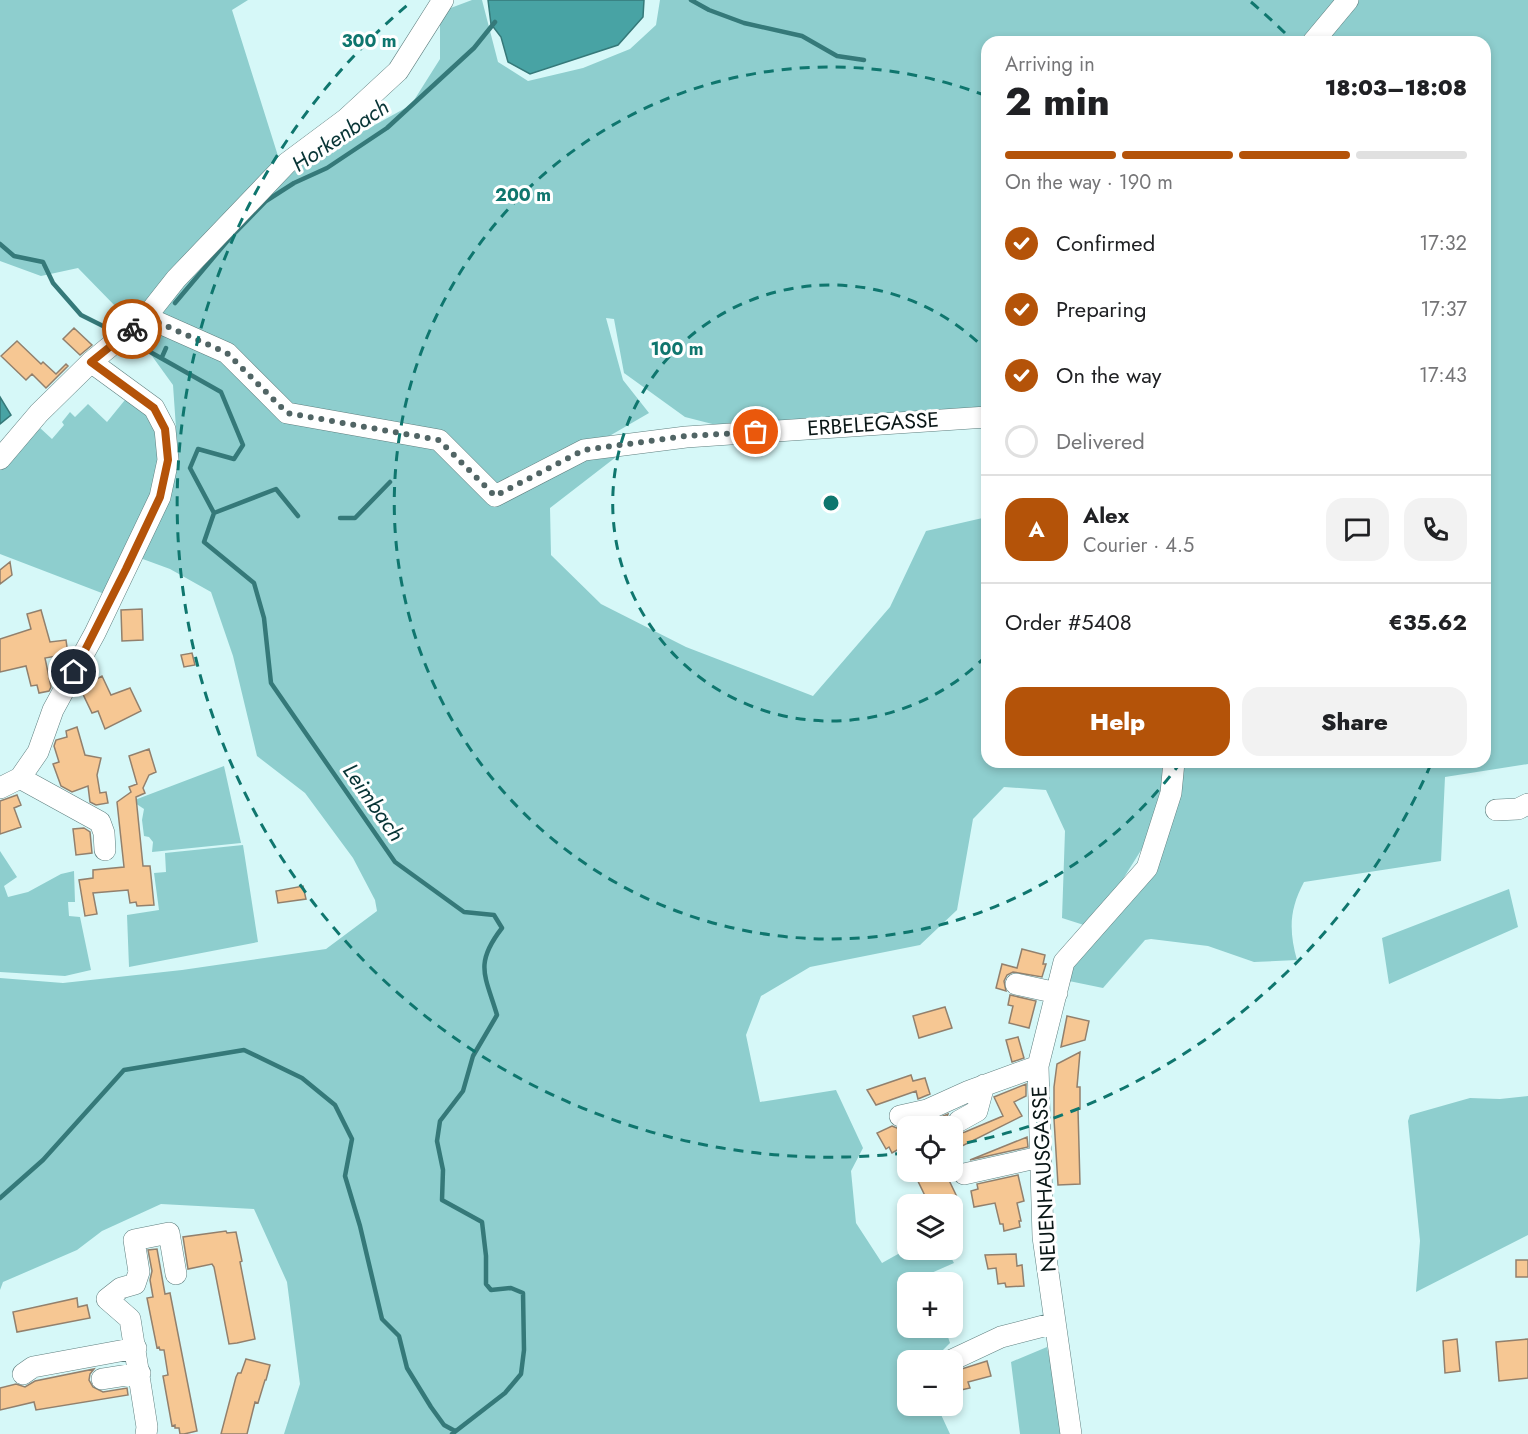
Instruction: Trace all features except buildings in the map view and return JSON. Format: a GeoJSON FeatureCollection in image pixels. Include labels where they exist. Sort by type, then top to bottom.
{"type":"FeatureCollection","features":[{"type":"Feature","properties":{"kind":"street"},"geometry":{"type":"LineString","coordinates":[[0,459],[39,413],[99,356],[146,317],[176,279],[287,163],[346,119],[398,70],[443,0]]}},
{"type":"Feature","properties":{"kind":"street"},"geometry":{"type":"LineString","coordinates":[[1318,36],[1348,0]]}},
{"type":"Feature","properties":{"kind":"street","name":"ERBELEGASSE"},"geometry":{"type":"LineString","coordinates":[[146,317],[227,353],[287,413],[439,440],[495,496],[584,450],[686,436],[981,417]]}},
{"type":"Feature","properties":{"kind":"street"},"geometry":{"type":"LineString","coordinates":[[0,788],[21,778],[38,752],[53,710],[95,633],[160,497],[168,460],[165,429],[154,408],[99,356]]}},
{"type":"Feature","properties":{"kind":"street","name":"NEUENHAUSGASSE"},"geometry":{"type":"LineString","coordinates":[[1071,1434],[1043,1237],[1038,1066],[1064,962],[1147,868],[1171,793],[1173,768]]}},
{"type":"Feature","properties":{"kind":"street"},"geometry":{"type":"LineString","coordinates":[[21,778],[99,822],[104,833],[105,850]]}},
{"type":"Feature","properties":{"kind":"street"},"geometry":{"type":"LineString","coordinates":[[1496,810],[1518,809],[1528,804]]}},
{"type":"Feature","properties":{"kind":"street"},"geometry":{"type":"LineString","coordinates":[[1016,984],[1057,993]]}},
{"type":"Feature","properties":{"kind":"street"},"geometry":{"type":"LineString","coordinates":[[900,1116],[927,1110],[984,1085],[1038,1066]]}},
{"type":"Feature","properties":{"kind":"street"},"geometry":{"type":"LineString","coordinates":[[963,1119],[977,1112],[984,1085]]}},
{"type":"Feature","properties":{"kind":"street"},"geometry":{"type":"LineString","coordinates":[[964,1174],[1040,1157]]}},
{"type":"Feature","properties":{"kind":"street"},"geometry":{"type":"LineString","coordinates":[[146,1434],[140,1373],[130,1319],[106,1299],[121,1288],[135,1284],[139,1272],[134,1240],[169,1233],[176,1274]]}},
{"type":"Feature","properties":{"kind":"street"},"geometry":{"type":"LineString","coordinates":[[963,1355],[1001,1337],[1055,1323]]}},
{"type":"Feature","properties":{"kind":"street"},"geometry":{"type":"LineString","coordinates":[[23,1374],[33,1367],[136,1348]]}},
{"type":"Feature","properties":{"kind":"street"},"geometry":{"type":"LineString","coordinates":[[102,1379],[140,1373]]}},
{"type":"Feature","properties":{"kind":"shaded area"},"geometry":{"type":"Polygon","coordinates":[[[0,0],[248,0],[232,10],[284,175],[411,105],[440,59],[440,12],[472,0],[482,0],[498,62],[528,81],[583,68],[630,49],[656,25],[660,0],[1344,0],[1313,36],[981,36],[981,412],[728,428],[685,417],[624,373],[614,319],[606,318],[623,380],[649,413],[599,442],[507,483],[487,482],[428,437],[469,485],[510,487],[611,447],[616,457],[550,508],[551,555],[601,604],[686,647],[813,696],[890,607],[926,531],[981,518],[981,768],[1167,768],[1150,836],[1111,898],[1087,926],[1062,918],[1065,831],[1046,790],[1004,787],[973,819],[957,910],[920,945],[810,967],[761,996],[746,1035],[760,1102],[836,1090],[863,1148],[851,1171],[856,1223],[882,1263],[897,1255],[897,1260],[952,1260],[954,1263],[934,1272],[897,1272],[897,1338],[948,1338],[950,1343],[943,1350],[897,1350],[897,1416],[942,1416],[950,1434],[284,1434],[300,1384],[287,1282],[254,1209],[161,1204],[102,1231],[77,1250],[3,1282],[0,1290],[0,978],[63,983],[182,970],[326,949],[377,911],[375,900],[353,858],[305,793],[257,756],[233,656],[211,592],[170,569],[140,558],[169,486],[176,428],[173,385],[118,309],[78,268],[41,276],[0,261],[0,0]]]}},
{"type":"Feature","properties":{"kind":"shaded area"},"geometry":{"type":"Polygon","coordinates":[[[488,0],[644,0],[643,17],[618,45],[530,74],[508,62],[501,37],[491,24],[488,0]]]}},
{"type":"Feature","properties":{"kind":"shaded area"},"geometry":{"type":"Polygon","coordinates":[[[1356,0],[1528,0],[1528,764],[1445,777],[1441,861],[1304,882],[1295,902],[1292,921],[1297,960],[1254,962],[1208,946],[1151,939],[1145,940],[1103,988],[1069,981],[1067,973],[1147,873],[1182,768],[1491,768],[1491,36],[1326,36],[1356,0]]]}},
{"type":"Feature","properties":{"kind":"shaded area"},"geometry":{"type":"Polygon","coordinates":[[[129,395],[152,416],[161,441],[157,480],[107,595],[0,554],[0,470],[39,427],[52,439],[64,425],[62,422],[70,412],[75,417],[88,404],[107,422],[129,395]]]}},
{"type":"Feature","properties":{"kind":"shaded area"},"geometry":{"type":"Polygon","coordinates":[[[0,397],[11,415],[0,424],[0,397]]]}},
{"type":"Feature","properties":{"kind":"shaded area"},"geometry":{"type":"Polygon","coordinates":[[[224,766],[241,843],[152,852],[153,842],[149,837],[144,836],[142,820],[144,809],[132,801],[224,766]]]}},
{"type":"Feature","properties":{"kind":"shaded area"},"geometry":{"type":"Polygon","coordinates":[[[243,845],[258,942],[129,967],[127,915],[159,910],[154,873],[166,872],[165,853],[243,845]]]}},
{"type":"Feature","properties":{"kind":"shaded area"},"geometry":{"type":"Polygon","coordinates":[[[0,851],[17,877],[4,886],[8,897],[28,892],[61,874],[74,871],[75,902],[68,902],[69,916],[80,917],[91,970],[65,976],[0,972],[0,851]]]}},
{"type":"Feature","properties":{"kind":"shaded area"},"geometry":{"type":"Polygon","coordinates":[[[1509,889],[1518,927],[1389,984],[1382,938],[1509,889]]]}},
{"type":"Feature","properties":{"kind":"shaded area"},"geometry":{"type":"Polygon","coordinates":[[[1528,1096],[1528,1235],[1416,1292],[1420,1241],[1408,1121],[1410,1115],[1470,1098],[1500,1099],[1528,1096]]]}},
{"type":"Feature","properties":{"kind":"shaded area"},"geometry":{"type":"Polygon","coordinates":[[[1047,1347],[1066,1434],[1020,1434],[1011,1362],[1047,1347]]]}},
{"type":"Feature","properties":{"kind":"waterway"},"geometry":{"type":"LineString","coordinates":[[691,0],[709,10],[744,23],[802,36],[837,56],[864,60]]}},
{"type":"Feature","properties":{"kind":"waterway","name":"Horkenbach"},"geometry":{"type":"LineString","coordinates":[[175,303],[229,239],[266,201],[294,183],[327,168],[387,128],[474,48],[495,22]]}},
{"type":"Feature","properties":{"kind":"waterway","name":"Leimbach"},"geometry":{"type":"LineString","coordinates":[[0,244],[14,256],[43,262],[53,283],[81,315],[117,333]]}},
{"type":"Feature","properties":{"kind":"waterway","name":"Leimbach"},"geometry":{"type":"LineString","coordinates":[[129,340],[221,392],[243,445],[234,459],[198,449],[190,468],[214,513],[204,542],[254,583],[264,618],[271,683],[395,862],[464,912],[494,915],[502,928],[493,940],[485,961],[486,979],[497,1015],[473,1056],[463,1091],[440,1121],[437,1141],[443,1170],[442,1200],[482,1222],[486,1256],[486,1284],[491,1290],[511,1288],[523,1293],[524,1350],[521,1374],[505,1393],[452,1434]]}},
{"type":"Feature","properties":{"kind":"waterway"},"geometry":{"type":"LineString","coordinates":[[162,357],[166,348]]}},
{"type":"Feature","properties":{"kind":"waterway"},"geometry":{"type":"LineString","coordinates":[[340,518],[355,518],[390,482]]}},
{"type":"Feature","properties":{"kind":"waterway"},"geometry":{"type":"LineString","coordinates":[[214,513],[276,489],[298,516]]}},
{"type":"Feature","properties":{"kind":"waterway"},"geometry":{"type":"LineString","coordinates":[[0,1198],[43,1160],[124,1070],[244,1050],[302,1078],[335,1105],[352,1139],[345,1176],[360,1226],[382,1319],[399,1336],[407,1368],[431,1407],[444,1425],[455,1431]]}},
{"type":"Feature","properties":{"kind":"way so far"},"geometry":{"type":"LineString","coordinates":[[132,329],[146,317],[227,353],[287,413],[439,440],[495,496],[584,450],[686,436],[756,432]]}},
{"type":"Feature","properties":{"kind":"route"},"geometry":{"type":"LineString","coordinates":[[74,672],[160,497],[168,460],[165,429],[154,408],[91,362],[132,329]]}}]}
